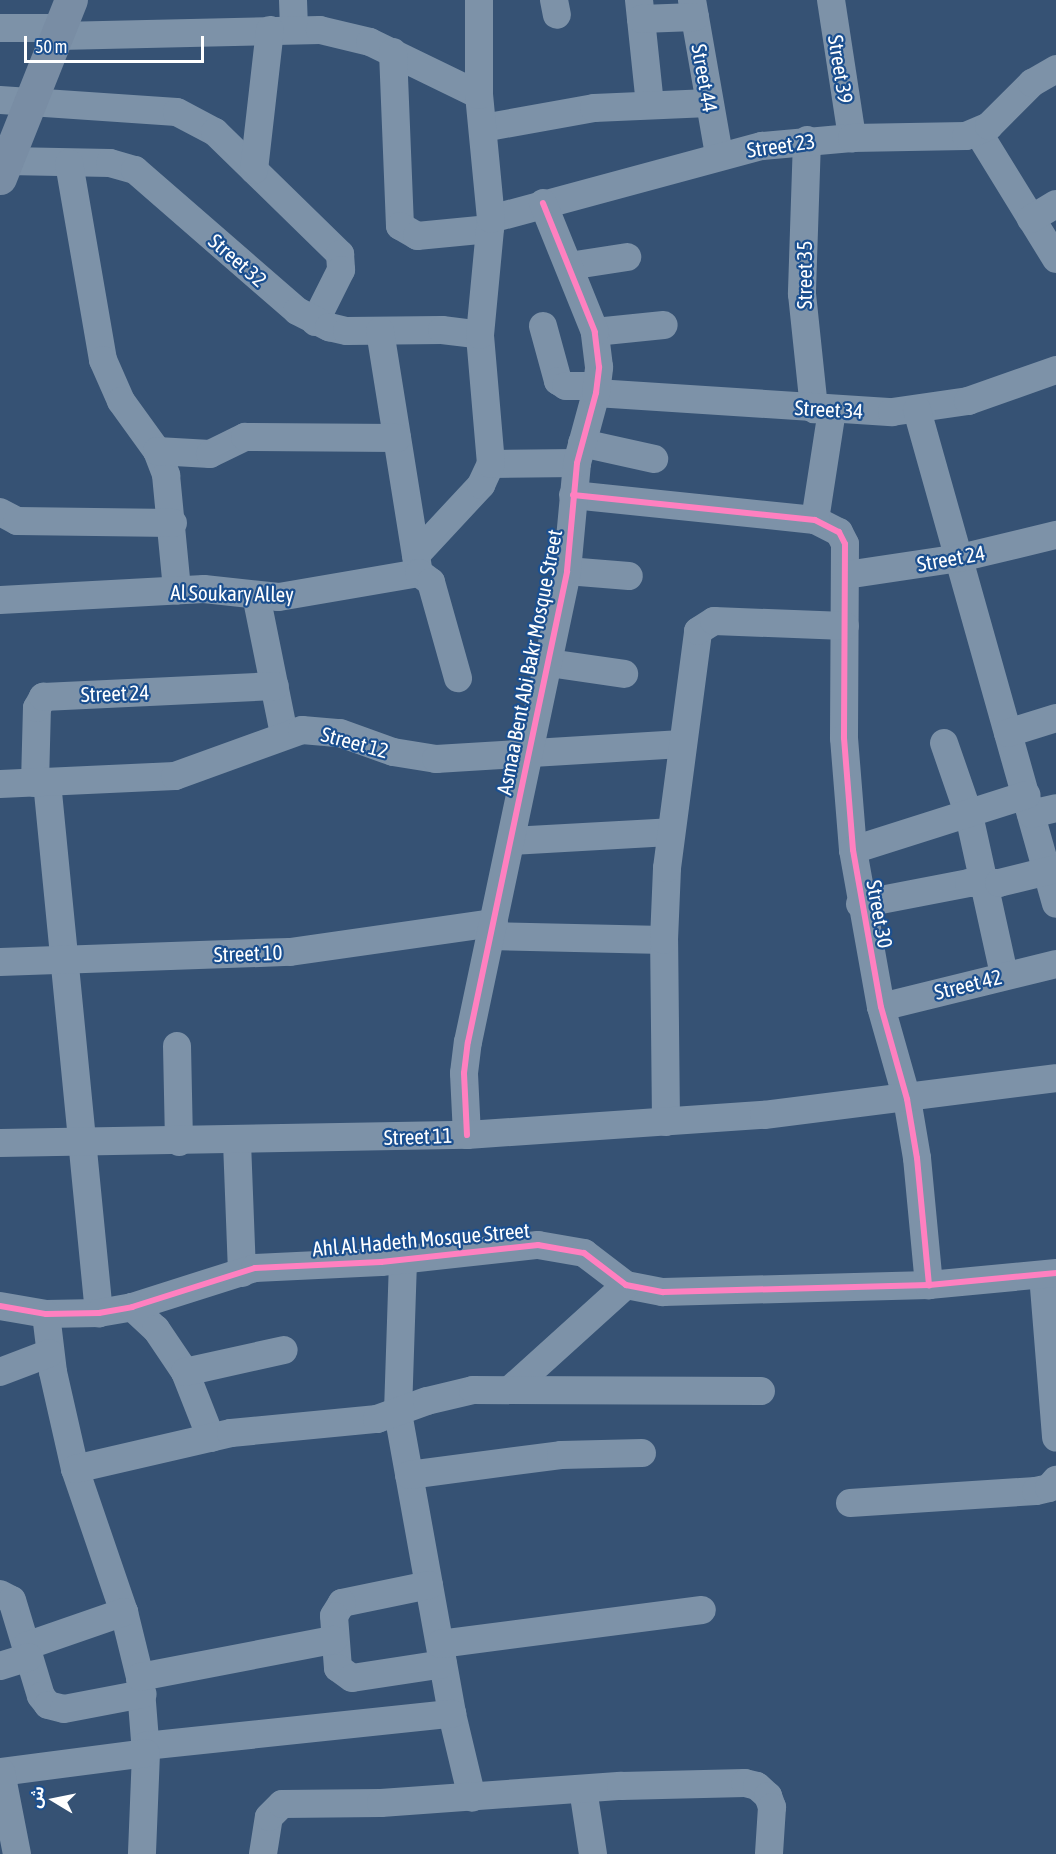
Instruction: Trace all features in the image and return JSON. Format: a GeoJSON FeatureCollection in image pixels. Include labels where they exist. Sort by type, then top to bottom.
{"type":"FeatureCollection","features":[{"type":"Feature","properties":{"kind":"street"},"geometry":{"type":"LineString","coordinates":[[254,170],[282,29],[293,0]]}},
{"type":"Feature","properties":{"kind":"street"},"geometry":{"type":"LineString","coordinates":[[418,564],[481,485],[491,464],[480,335],[490,224],[483,128],[478,95],[479,0]]}},
{"type":"Feature","properties":{"kind":"street","name":"Street 39"},"geometry":{"type":"LineString","coordinates":[[831,0],[852,138]]}},
{"type":"Feature","properties":{"kind":"street"},"geometry":{"type":"LineString","coordinates":[[650,104],[640,10],[694,9]]}},
{"type":"Feature","properties":{"kind":"street","name":"Street 44"},"geometry":{"type":"LineString","coordinates":[[694,9],[719,155]]}},
{"type":"Feature","properties":{"kind":"street"},"geometry":{"type":"LineString","coordinates":[[5,160],[34,101],[64,21]]}},
{"type":"Feature","properties":{"kind":"street"},"geometry":{"type":"LineString","coordinates":[[0,28],[64,21],[282,29],[345,34],[393,52],[478,95]]}},
{"type":"Feature","properties":{"kind":"street","name":"Street 23"},"geometry":{"type":"LineString","coordinates":[[393,52],[400,226],[417,236],[490,224],[543,203],[719,155],[807,140],[939,139],[978,132],[1052,79]]}},
{"type":"Feature","properties":{"kind":"street"},"geometry":{"type":"LineString","coordinates":[[0,100],[177,112],[215,132],[342,259],[341,270],[315,322]]}},
{"type":"Feature","properties":{"kind":"street"},"geometry":{"type":"LineString","coordinates":[[483,128],[549,115],[650,104],[709,103]]}},
{"type":"Feature","properties":{"kind":"street"},"geometry":{"type":"LineString","coordinates":[[978,132],[1056,259]]}},
{"type":"Feature","properties":{"kind":"street","name":"Street 35"},"geometry":{"type":"LineString","coordinates":[[807,140],[802,294],[823,410],[815,520]]}},
{"type":"Feature","properties":{"kind":"street","name":"Street 32"},"geometry":{"type":"LineString","coordinates":[[5,160],[110,163],[135,170],[297,311],[315,322],[347,331],[442,330],[480,335]]}},
{"type":"Feature","properties":{"kind":"street"},"geometry":{"type":"LineString","coordinates":[[69,163],[103,360],[121,400],[157,451],[166,476],[173,523],[177,590]]}},
{"type":"Feature","properties":{"kind":"street","name":"Asmaa Bent Abi Bakr Mosque Street"},"geometry":{"type":"LineString","coordinates":[[467,1135],[464,1073],[567,571],[573,495],[580,453],[597,389],[595,332],[543,203]]}},
{"type":"Feature","properties":{"kind":"street"},"geometry":{"type":"LineString","coordinates":[[1031,219],[1056,204]]}},
{"type":"Feature","properties":{"kind":"street"},"geometry":{"type":"LineString","coordinates":[[569,266],[627,257]]}},
{"type":"Feature","properties":{"kind":"street"},"geometry":{"type":"LineString","coordinates":[[595,332],[664,325]]}},
{"type":"Feature","properties":{"kind":"street","name":"Street 34"},"geometry":{"type":"LineString","coordinates":[[543,326],[558,381],[566,386],[823,410],[917,410],[968,401],[1056,370]]}},
{"type":"Feature","properties":{"kind":"street"},"geometry":{"type":"LineString","coordinates":[[380,331],[418,564],[430,582],[458,678]]}},
{"type":"Feature","properties":{"kind":"street"},"geometry":{"type":"LineString","coordinates":[[917,410],[1008,733],[1038,805],[1052,870],[1056,903]]}},
{"type":"Feature","properties":{"kind":"street"},"geometry":{"type":"LineString","coordinates":[[157,451],[210,454],[245,437],[397,438]]}},
{"type":"Feature","properties":{"kind":"street"},"geometry":{"type":"LineString","coordinates":[[491,464],[580,453],[654,459]]}},
{"type":"Feature","properties":{"kind":"street"},"geometry":{"type":"LineString","coordinates":[[573,495],[815,520]]}},
{"type":"Feature","properties":{"kind":"street"},"geometry":{"type":"LineString","coordinates":[[0,512],[16,521],[173,523]]}},
{"type":"Feature","properties":{"kind":"street","name":"Street 30"},"geometry":{"type":"LineString","coordinates":[[815,520],[839,532],[845,544],[844,738],[853,850],[860,904],[881,1006],[907,1099],[922,1193],[929,1285]]}},
{"type":"Feature","properties":{"kind":"street","name":"Street 24"},"geometry":{"type":"LineString","coordinates":[[846,575],[960,558],[1056,535]]}},
{"type":"Feature","properties":{"kind":"street","name":"Al Soukary Alley"},"geometry":{"type":"LineString","coordinates":[[0,600],[177,590],[256,596],[302,595],[418,564]]}},
{"type":"Feature","properties":{"kind":"street"},"geometry":{"type":"LineString","coordinates":[[567,571],[629,576]]}},
{"type":"Feature","properties":{"kind":"street"},"geometry":{"type":"LineString","coordinates":[[256,596],[284,734]]}},
{"type":"Feature","properties":{"kind":"street"},"geometry":{"type":"LineString","coordinates":[[666,1122],[664,940],[670,831],[696,637],[702,626],[714,621],[846,626]]}},
{"type":"Feature","properties":{"kind":"street"},"geometry":{"type":"LineString","coordinates":[[549,663],[624,674]]}},
{"type":"Feature","properties":{"kind":"street","name":"Street 24"},"geometry":{"type":"LineString","coordinates":[[41,783],[37,708],[42,697],[275,686]]}},
{"type":"Feature","properties":{"kind":"street"},"geometry":{"type":"LineString","coordinates":[[1008,733],[1056,718]]}},
{"type":"Feature","properties":{"kind":"street","name":"Street 12"},"geometry":{"type":"LineString","coordinates":[[0,784],[176,776],[284,734],[321,730],[393,752],[436,759],[682,744]]}},
{"type":"Feature","properties":{"kind":"street"},"geometry":{"type":"LineString","coordinates":[[944,743],[969,815],[1004,974]]}},
{"type":"Feature","properties":{"kind":"street"},"geometry":{"type":"LineString","coordinates":[[41,783],[64,960],[99,1313]]}},
{"type":"Feature","properties":{"kind":"street"},"geometry":{"type":"LineString","coordinates":[[853,850],[969,815],[1038,805]]}},
{"type":"Feature","properties":{"kind":"street"},"geometry":{"type":"LineString","coordinates":[[511,841],[670,831]]}},
{"type":"Feature","properties":{"kind":"street"},"geometry":{"type":"LineString","coordinates":[[860,904],[1052,870]]}},
{"type":"Feature","properties":{"kind":"street","name":"Street 10"},"geometry":{"type":"LineString","coordinates":[[0,962],[290,952],[492,929],[664,940]]}},
{"type":"Feature","properties":{"kind":"street","name":"Street 42"},"geometry":{"type":"LineString","coordinates":[[881,1006],[1004,974],[1056,964]]}},
{"type":"Feature","properties":{"kind":"street"},"geometry":{"type":"LineString","coordinates":[[177,1047],[179,1142]]}},
{"type":"Feature","properties":{"kind":"street","name":"Street 11"},"geometry":{"type":"LineString","coordinates":[[0,1143],[237,1142],[467,1135],[666,1122],[907,1099],[1056,1078]]}},
{"type":"Feature","properties":{"kind":"street"},"geometry":{"type":"LineString","coordinates":[[237,1142],[242,1273]]}},
{"type":"Feature","properties":{"kind":"street","name":"Ahl Al Hadeth Mosque Street"},"geometry":{"type":"LineString","coordinates":[[0,1306],[46,1314],[99,1313],[132,1307],[272,1266],[403,1261],[538,1245],[563,1247],[584,1253],[626,1285],[663,1292],[929,1285],[1050,1274]]}},
{"type":"Feature","properties":{"kind":"street"},"geometry":{"type":"LineString","coordinates":[[403,1261],[398,1413],[452,1714],[472,1798]]}},
{"type":"Feature","properties":{"kind":"street"},"geometry":{"type":"LineString","coordinates":[[1050,1274],[1056,1437]]}},
{"type":"Feature","properties":{"kind":"street"},"geometry":{"type":"LineString","coordinates":[[513,1387],[626,1285]]}},
{"type":"Feature","properties":{"kind":"street"},"geometry":{"type":"LineString","coordinates":[[132,1307],[156,1329],[185,1372],[211,1438]]}},
{"type":"Feature","properties":{"kind":"street"},"geometry":{"type":"LineString","coordinates":[[46,1314],[50,1353],[75,1470],[124,1612],[141,1686],[145,1750],[142,1854]]}},
{"type":"Feature","properties":{"kind":"street"},"geometry":{"type":"LineString","coordinates":[[185,1372],[284,1350]]}},
{"type":"Feature","properties":{"kind":"street"},"geometry":{"type":"LineString","coordinates":[[0,1372],[50,1353]]}},
{"type":"Feature","properties":{"kind":"street"},"geometry":{"type":"LineString","coordinates":[[75,1470],[254,1429],[377,1419],[451,1393],[513,1387],[761,1391]]}},
{"type":"Feature","properties":{"kind":"street"},"geometry":{"type":"LineString","coordinates":[[409,1475],[561,1455],[642,1453]]}},
{"type":"Feature","properties":{"kind":"street"},"geometry":{"type":"LineString","coordinates":[[850,1503],[1036,1491],[1049,1488],[1056,1480]]}},
{"type":"Feature","properties":{"kind":"street"},"geometry":{"type":"LineString","coordinates":[[429,1585],[342,1603],[334,1616],[333,1640],[338,1668],[351,1678],[441,1654],[702,1610]]}},
{"type":"Feature","properties":{"kind":"street"},"geometry":{"type":"LineString","coordinates":[[0,1594],[12,1600],[41,1696],[55,1708],[333,1640]]}},
{"type":"Feature","properties":{"kind":"street"},"geometry":{"type":"LineString","coordinates":[[0,1666],[28,1651],[124,1612]]}},
{"type":"Feature","properties":{"kind":"street"},"geometry":{"type":"LineString","coordinates":[[17,1854],[0,1772],[145,1750],[452,1714]]}},
{"type":"Feature","properties":{"kind":"street"},"geometry":{"type":"LineString","coordinates":[[263,1854],[268,1817],[282,1804],[472,1798],[584,1789],[757,1786],[768,1796],[772,1807],[769,1854]]}},
{"type":"Feature","properties":{"kind":"street"},"geometry":{"type":"LineString","coordinates":[[584,1789],[593,1854]]}},
{"type":"Feature","properties":{"kind":"cycle path"},"geometry":{"type":"LineString","coordinates":[[467,1135],[464,1073],[468,1042],[567,571],[577,463],[596,393],[599,367],[595,332],[543,203]]}},
{"type":"Feature","properties":{"kind":"cycle path"},"geometry":{"type":"LineString","coordinates":[[573,495],[815,520],[839,532],[845,544],[844,738],[853,850],[881,1007],[907,1099],[917,1158],[929,1285]]}},
{"type":"Feature","properties":{"kind":"cycle path"},"geometry":{"type":"LineString","coordinates":[[0,1306],[46,1314],[99,1313],[132,1307],[255,1268],[381,1262],[538,1245],[584,1253],[626,1285],[663,1292],[929,1285],[1056,1273]]}}]}
